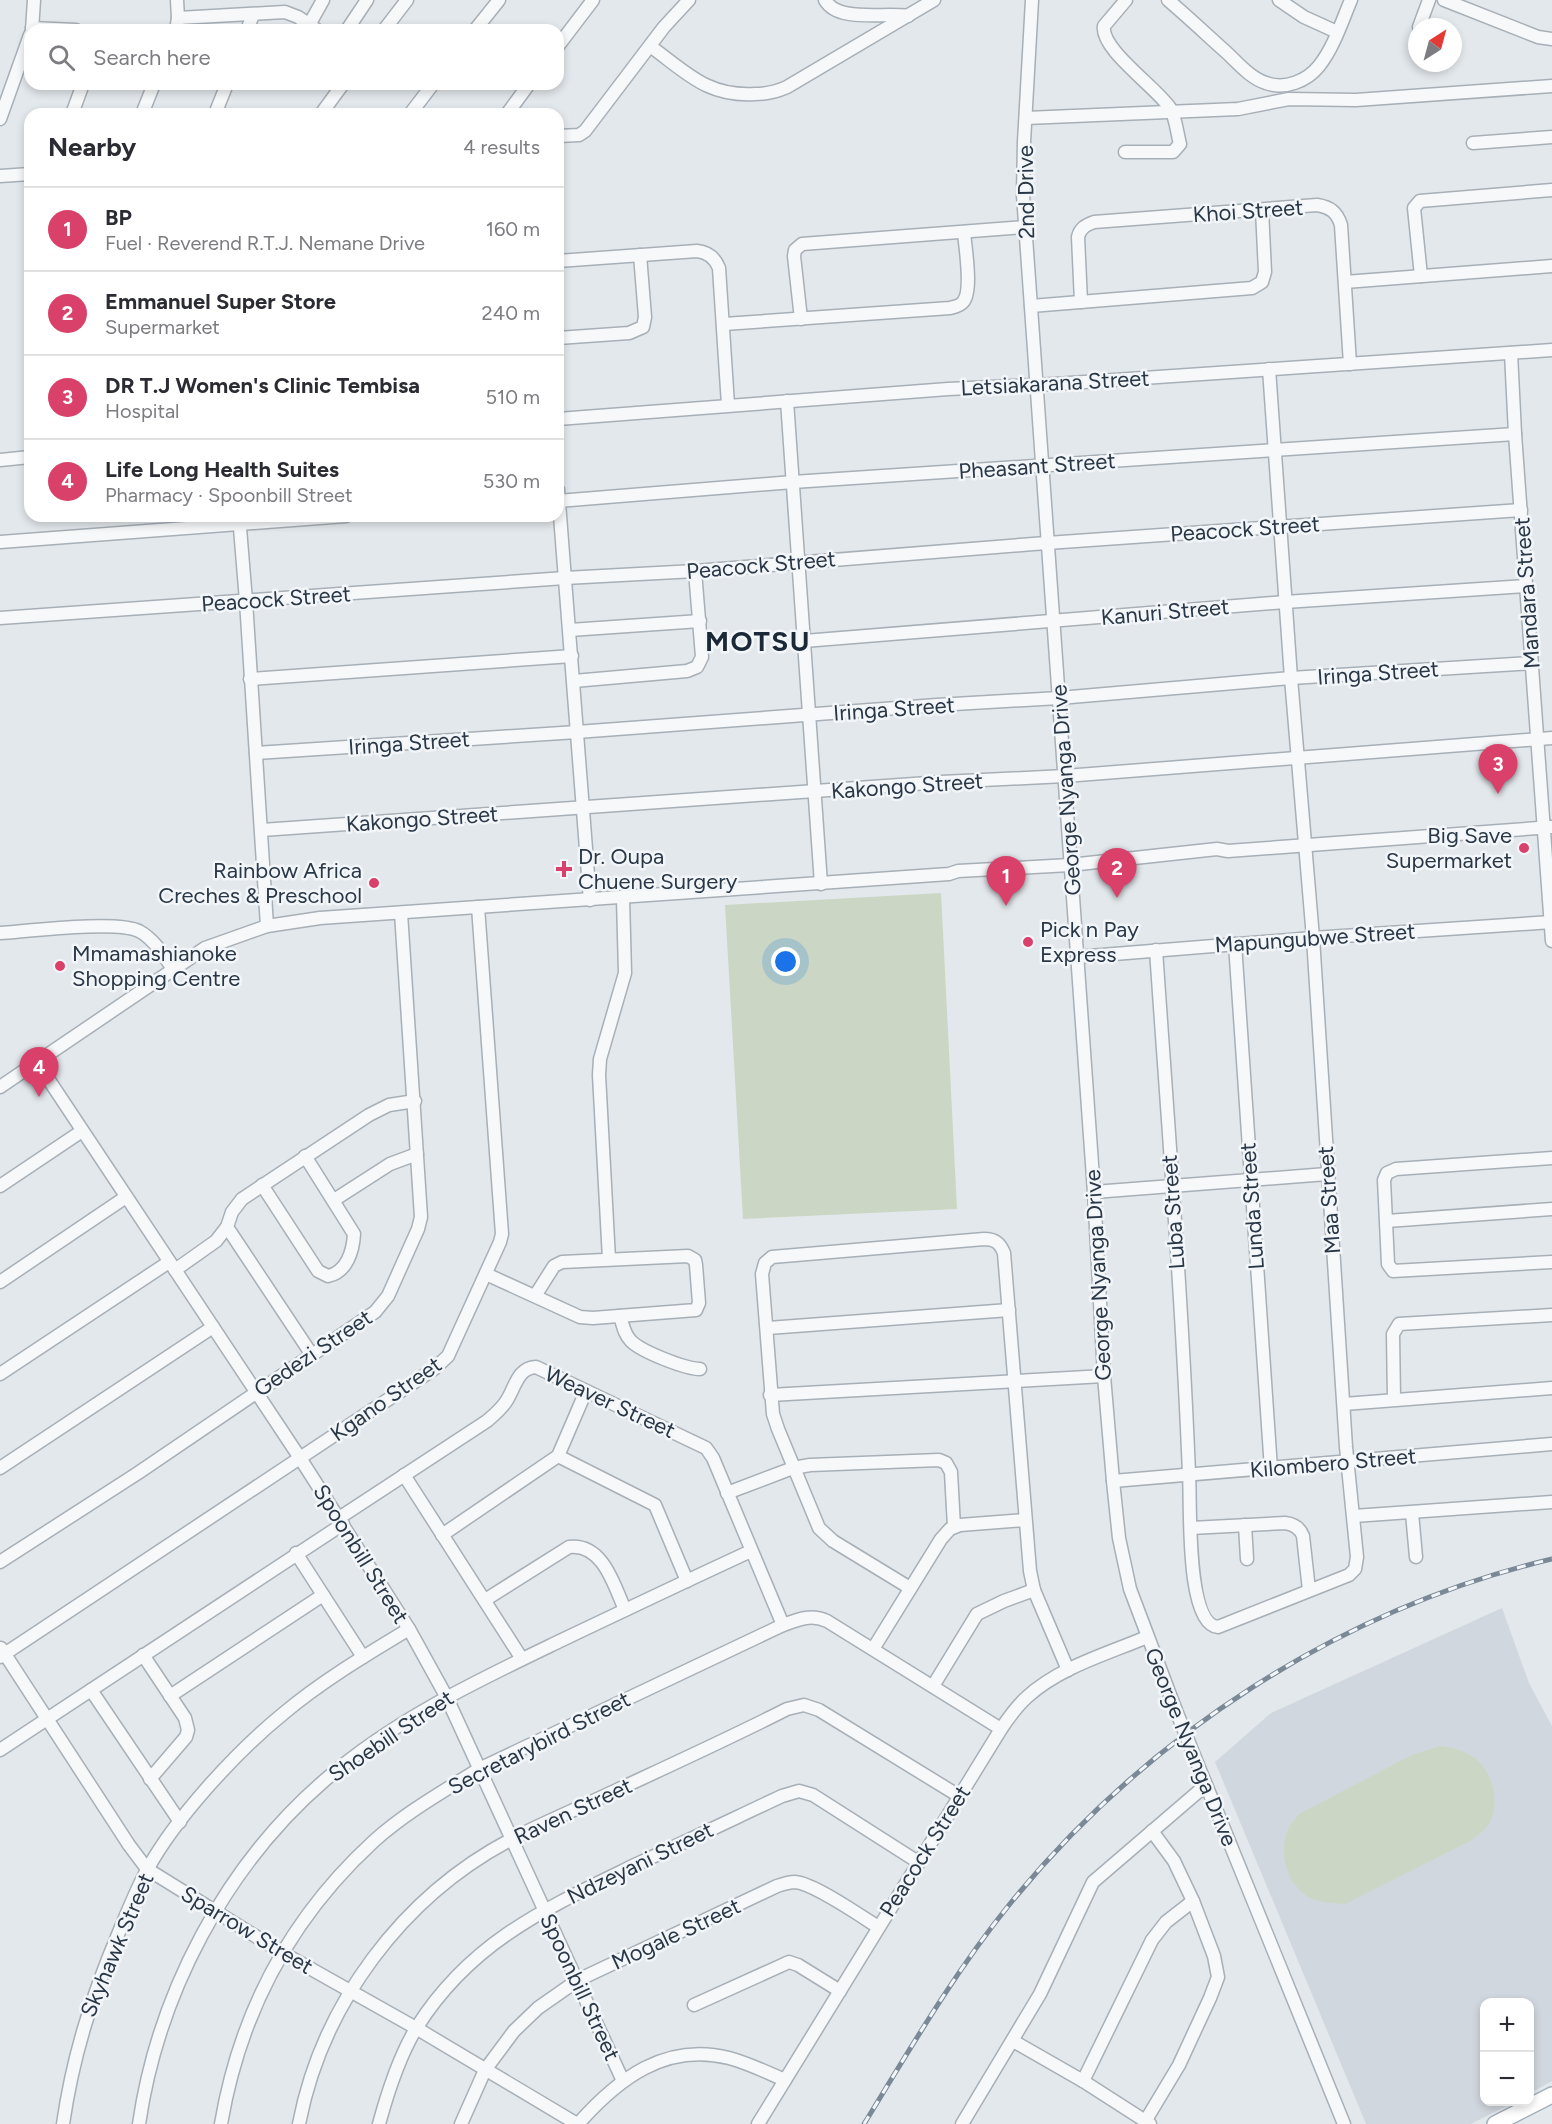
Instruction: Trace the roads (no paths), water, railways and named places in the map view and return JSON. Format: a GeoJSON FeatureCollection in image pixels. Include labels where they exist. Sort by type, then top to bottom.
{"type":"FeatureCollection","features":[{"type":"Feature","properties":{"kind":"main road"},"geometry":{"type":"LineString","coordinates":[[1495,2124],[1552,2095]]}},
{"type":"Feature","properties":{"kind":"street"},"geometry":{"type":"LineString","coordinates":[[32,24],[34,0]]}},
{"type":"Feature","properties":{"kind":"street"},"geometry":{"type":"LineString","coordinates":[[177,0],[177,24],[285,12],[307,24]]}},
{"type":"Feature","properties":{"kind":"street"},"geometry":{"type":"LineString","coordinates":[[314,24],[323,0]]}},
{"type":"Feature","properties":{"kind":"street"},"geometry":{"type":"LineString","coordinates":[[351,24],[367,0]]}},
{"type":"Feature","properties":{"kind":"street"},"geometry":{"type":"LineString","coordinates":[[389,24],[407,0]]}},
{"type":"Feature","properties":{"kind":"street"},"geometry":{"type":"LineString","coordinates":[[481,24],[499,0]]}},
{"type":"Feature","properties":{"kind":"street"},"geometry":{"type":"LineString","coordinates":[[564,38],[593,0]]}},
{"type":"Feature","properties":{"kind":"street"},"geometry":{"type":"LineString","coordinates":[[564,136],[583,133],[673,16],[688,0]]}},
{"type":"Feature","properties":{"kind":"street"},"geometry":{"type":"LineString","coordinates":[[825,0],[829,7],[842,14],[908,16]]}},
{"type":"Feature","properties":{"kind":"street"},"geometry":{"type":"LineString","coordinates":[[650,46],[713,90],[739,95],[768,93],[787,87],[934,0]]}},
{"type":"Feature","properties":{"kind":"street","name":"2nd Drive"},"geometry":{"type":"LineString","coordinates":[[1032,0],[1023,195],[1036,385]]}},
{"type":"Feature","properties":{"kind":"street"},"geometry":{"type":"LineString","coordinates":[[1125,152],[1173,152],[1180,144],[1172,111],[1158,93],[1111,47],[1105,38],[1104,26],[1126,0]]}},
{"type":"Feature","properties":{"kind":"street"},"geometry":{"type":"LineString","coordinates":[[1168,0],[1257,78],[1266,83],[1286,85],[1301,80],[1317,68],[1328,52],[1351,0]]}},
{"type":"Feature","properties":{"kind":"street"},"geometry":{"type":"LineString","coordinates":[[1279,0],[1304,17],[1337,32]]}},
{"type":"Feature","properties":{"kind":"street"},"geometry":{"type":"LineString","coordinates":[[1423,18],[1430,0]]}},
{"type":"Feature","properties":{"kind":"street"},"geometry":{"type":"LineString","coordinates":[[1444,0],[1538,37],[1552,39]]}},
{"type":"Feature","properties":{"kind":"street"},"geometry":{"type":"LineString","coordinates":[[250,24],[253,15]]}},
{"type":"Feature","properties":{"kind":"street"},"geometry":{"type":"LineString","coordinates":[[0,119],[24,51]]}},
{"type":"Feature","properties":{"kind":"street"},"geometry":{"type":"LineString","coordinates":[[1286,85],[1289,99]]}},
{"type":"Feature","properties":{"kind":"street"},"geometry":{"type":"LineString","coordinates":[[1026,118],[1245,108],[1289,99],[1356,100],[1552,86]]}},
{"type":"Feature","properties":{"kind":"street"},"geometry":{"type":"LineString","coordinates":[[74,108],[81,90]]}},
{"type":"Feature","properties":{"kind":"street"},"geometry":{"type":"LineString","coordinates":[[144,108],[152,90]]}},
{"type":"Feature","properties":{"kind":"street"},"geometry":{"type":"LineString","coordinates":[[217,108],[225,90]]}},
{"type":"Feature","properties":{"kind":"street"},"geometry":{"type":"LineString","coordinates":[[325,108],[339,90]]}},
{"type":"Feature","properties":{"kind":"street"},"geometry":{"type":"LineString","coordinates":[[415,108],[428,90]]}},
{"type":"Feature","properties":{"kind":"street"},"geometry":{"type":"LineString","coordinates":[[512,108],[525,90]]}},
{"type":"Feature","properties":{"kind":"street"},"geometry":{"type":"LineString","coordinates":[[1473,143],[1552,137]]}},
{"type":"Feature","properties":{"kind":"street"},"geometry":{"type":"LineString","coordinates":[[0,176],[24,174]]}},
{"type":"Feature","properties":{"kind":"street"},"geometry":{"type":"LineString","coordinates":[[1421,276],[1414,208],[1420,201],[1552,190]]}},
{"type":"Feature","properties":{"kind":"street","name":"Khoi Street"},"geometry":{"type":"LineString","coordinates":[[1081,302],[1078,237],[1082,228],[1087,224],[1317,205],[1331,209],[1341,225],[1350,364]]}},
{"type":"Feature","properties":{"kind":"street"},"geometry":{"type":"LineString","coordinates":[[1031,306],[1246,289],[1258,285],[1265,272],[1262,210]]}},
{"type":"Feature","properties":{"kind":"street"},"geometry":{"type":"LineString","coordinates":[[801,319],[794,256],[795,250],[802,244],[1025,227]]}},
{"type":"Feature","properties":{"kind":"street"},"geometry":{"type":"LineString","coordinates":[[724,324],[958,306],[966,298],[968,286],[964,232]]}},
{"type":"Feature","properties":{"kind":"street"},"geometry":{"type":"LineString","coordinates":[[564,261],[697,251],[712,258],[719,268],[728,405]]}},
{"type":"Feature","properties":{"kind":"street"},"geometry":{"type":"LineString","coordinates":[[564,338],[623,334],[636,332],[643,327],[645,318],[640,255]]}},
{"type":"Feature","properties":{"kind":"street"},"geometry":{"type":"LineString","coordinates":[[1345,282],[1552,266]]}},
{"type":"Feature","properties":{"kind":"street","name":"Letsiakarana Street"},"geometry":{"type":"LineString","coordinates":[[564,419],[728,405],[1552,350]]}},
{"type":"Feature","properties":{"kind":"street","name":"Mandara Street"},"geometry":{"type":"LineString","coordinates":[[1511,353],[1532,663],[1548,827],[1552,941]]}},
{"type":"Feature","properties":{"kind":"street","name":"Maa Street"},"geometry":{"type":"LineString","coordinates":[[1269,369],[1285,602],[1313,938],[1348,1462],[1357,1557],[1355,1569],[1346,1576],[1309,1590]]}},
{"type":"Feature","properties":{"kind":"street","name":"George Nyanga Drive"},"geometry":{"type":"LineString","coordinates":[[1036,385],[1094,1192],[1104,1376],[1113,1481],[1124,1565],[1133,1602],[1344,2124]]}},
{"type":"Feature","properties":{"kind":"street"},"geometry":{"type":"LineString","coordinates":[[787,401],[821,884]]}},
{"type":"Feature","properties":{"kind":"street","name":"Pheasant Street"},"geometry":{"type":"LineString","coordinates":[[564,498],[1515,434]]}},
{"type":"Feature","properties":{"kind":"street"},"geometry":{"type":"LineString","coordinates":[[0,460],[24,458]]}},
{"type":"Feature","properties":{"kind":"street","name":"Peacock Street"},"geometry":{"type":"LineString","coordinates":[[0,618],[695,571],[1049,543],[1521,510]]}},
{"type":"Feature","properties":{"kind":"street"},"geometry":{"type":"LineString","coordinates":[[0,542],[217,522]]}},
{"type":"Feature","properties":{"kind":"street"},"geometry":{"type":"LineString","coordinates":[[239,522],[267,926]]}},
{"type":"Feature","properties":{"kind":"street"},"geometry":{"type":"LineString","coordinates":[[560,522],[590,900]]}},
{"type":"Feature","properties":{"kind":"street"},"geometry":{"type":"LineString","coordinates":[[574,681],[692,670],[699,665],[702,657],[695,571]]}},
{"type":"Feature","properties":{"kind":"street","name":"Kanuri Street"},"geometry":{"type":"LineString","coordinates":[[804,641],[1285,602],[1526,586]]}},
{"type":"Feature","properties":{"kind":"street"},"geometry":{"type":"LineString","coordinates":[[570,630],[700,621]]}},
{"type":"Feature","properties":{"kind":"street"},"geometry":{"type":"LineString","coordinates":[[250,679],[572,656]]}},
{"type":"Feature","properties":{"kind":"street","name":"Iringa Street"},"geometry":{"type":"LineString","coordinates":[[256,753],[1059,698],[1291,678],[1532,663]]}},
{"type":"Feature","properties":{"kind":"street","name":"Kakongo Street"},"geometry":{"type":"LineString","coordinates":[[262,831],[942,782],[1065,776],[1552,738]]}},
{"type":"Feature","properties":{"kind":"street"},"geometry":{"type":"LineString","coordinates":[[2,1082],[37,1062],[205,948],[267,926],[320,918],[821,884],[949,874],[958,871],[1070,868],[1217,849],[1548,827]]}},
{"type":"Feature","properties":{"kind":"street"},"geometry":{"type":"LineString","coordinates":[[609,1259],[599,1075],[600,1059],[625,973],[623,898]]}},
{"type":"Feature","properties":{"kind":"street","name":"Kgano Street"},"geometry":{"type":"LineString","coordinates":[[1,1653],[443,1362],[453,1346],[500,1242],[502,1222],[478,907]]}},
{"type":"Feature","properties":{"kind":"street","name":"Gedezi Street"},"geometry":{"type":"LineString","coordinates":[[0,1562],[138,1473],[375,1312],[388,1296],[420,1222],[415,1101],[401,913]]}},
{"type":"Feature","properties":{"kind":"street","name":"Mapungubwe Street"},"geometry":{"type":"LineString","coordinates":[[1077,957],[1551,922]]}},
{"type":"Feature","properties":{"kind":"street"},"geometry":{"type":"LineString","coordinates":[[0,933],[112,926],[131,928],[147,937],[173,969]]}},
{"type":"Feature","properties":{"kind":"street","name":"Lunda Street"},"geometry":{"type":"LineString","coordinates":[[1235,944],[1270,1469]]}},
{"type":"Feature","properties":{"kind":"street","name":"Luba Street"},"geometry":{"type":"LineString","coordinates":[[1156,950],[1190,1474],[1195,1589],[1204,1617],[1212,1626],[1226,1626],[1309,1590]]}},
{"type":"Feature","properties":{"kind":"street","name":"Spoonbill Street"},"geometry":{"type":"LineString","coordinates":[[37,1062],[300,1458],[409,1629],[446,1696],[623,2081]]}},
{"type":"Feature","properties":{"kind":"street"},"geometry":{"type":"LineString","coordinates":[[0,1374],[216,1241],[227,1227],[242,1199],[305,1156],[381,1108],[415,1101]]}},
{"type":"Feature","properties":{"kind":"street"},"geometry":{"type":"LineString","coordinates":[[0,1186],[82,1131]]}},
{"type":"Feature","properties":{"kind":"street"},"geometry":{"type":"LineString","coordinates":[[334,1200],[390,1164],[417,1154]]}},
{"type":"Feature","properties":{"kind":"street"},"geometry":{"type":"LineString","coordinates":[[262,1185],[318,1271],[328,1276],[339,1272],[346,1264],[353,1245],[354,1234],[305,1156]]}},
{"type":"Feature","properties":{"kind":"street"},"geometry":{"type":"LineString","coordinates":[[1552,1158],[1391,1170],[1384,1178],[1388,1264],[1393,1271],[1552,1262]]}},
{"type":"Feature","properties":{"kind":"street"},"geometry":{"type":"LineString","coordinates":[[1094,1192],[1327,1174]]}},
{"type":"Feature","properties":{"kind":"street"},"geometry":{"type":"LineString","coordinates":[[0,1282],[126,1197]]}},
{"type":"Feature","properties":{"kind":"street"},"geometry":{"type":"LineString","coordinates":[[1387,1221],[1552,1209]]}},
{"type":"Feature","properties":{"kind":"street"},"geometry":{"type":"LineString","coordinates":[[227,1227],[312,1355]]}},
{"type":"Feature","properties":{"kind":"street"},"geometry":{"type":"LineString","coordinates":[[910,1588],[822,1532],[793,1468],[778,1429],[770,1395],[768,1328],[762,1274],[765,1263],[772,1257],[984,1239],[996,1240],[1002,1248],[1025,1520],[1034,1590],[1068,1670]]}},
{"type":"Feature","properties":{"kind":"street"},"geometry":{"type":"LineString","coordinates":[[486,1274],[580,1317],[696,1310],[699,1304],[696,1264],[695,1260],[688,1256],[557,1263],[550,1270],[536,1296]]}},
{"type":"Feature","properties":{"kind":"street"},"geometry":{"type":"LineString","coordinates":[[768,1328],[1009,1310]]}},
{"type":"Feature","properties":{"kind":"street"},"geometry":{"type":"LineString","coordinates":[[1394,1400],[1393,1334],[1399,1324],[1552,1315]]}},
{"type":"Feature","properties":{"kind":"street"},"geometry":{"type":"LineString","coordinates":[[620,1316],[626,1334],[633,1343],[683,1366],[700,1369]]}},
{"type":"Feature","properties":{"kind":"street"},"geometry":{"type":"LineString","coordinates":[[0,1468],[213,1327]]}},
{"type":"Feature","properties":{"kind":"street","name":"Weaver Street"},"geometry":{"type":"LineString","coordinates":[[0,1749],[296,1553],[404,1475],[497,1413],[508,1399],[519,1375],[530,1368],[542,1369],[702,1445],[713,1458],[783,1625]]}},
{"type":"Feature","properties":{"kind":"street"},"geometry":{"type":"LineString","coordinates":[[770,1395],[1104,1376]]}},
{"type":"Feature","properties":{"kind":"street"},"geometry":{"type":"LineString","coordinates":[[1344,1404],[1552,1388]]}},
{"type":"Feature","properties":{"kind":"street"},"geometry":{"type":"LineString","coordinates":[[442,1535],[558,1456],[586,1391]]}},
{"type":"Feature","properties":{"kind":"street","name":"Kilombero Street"},"geometry":{"type":"LineString","coordinates":[[1113,1481],[1552,1444]]}},
{"type":"Feature","properties":{"kind":"street"},"geometry":{"type":"LineString","coordinates":[[558,1456],[654,1505],[687,1581]]}},
{"type":"Feature","properties":{"kind":"street"},"geometry":{"type":"LineString","coordinates":[[728,1493],[793,1468],[825,1464],[931,1459],[943,1461],[951,1472],[954,1527]]}},
{"type":"Feature","properties":{"kind":"street"},"geometry":{"type":"LineString","coordinates":[[404,1475],[522,1659]]}},
{"type":"Feature","properties":{"kind":"street"},"geometry":{"type":"LineString","coordinates":[[1354,1516],[1552,1502]]}},
{"type":"Feature","properties":{"kind":"street"},"geometry":{"type":"LineString","coordinates":[[1412,1513],[1416,1557]]}},
{"type":"Feature","properties":{"kind":"street"},"geometry":{"type":"LineString","coordinates":[[873,1649],[940,1539],[954,1527],[1025,1520]]}},
{"type":"Feature","properties":{"kind":"street"},"geometry":{"type":"LineString","coordinates":[[1191,1528],[1288,1523],[1299,1529],[1304,1539],[1309,1590]]}},
{"type":"Feature","properties":{"kind":"street"},"geometry":{"type":"LineString","coordinates":[[1245,1525],[1247,1559]]}},
{"type":"Feature","properties":{"kind":"street"},"geometry":{"type":"LineString","coordinates":[[485,1600],[569,1547],[576,1546],[590,1550],[601,1560],[626,1610]]}},
{"type":"Feature","properties":{"kind":"street","name":"Shoebill Street"},"geometry":{"type":"LineString","coordinates":[[139,2124],[167,2014],[215,1910],[255,1853],[324,1781],[381,1738],[446,1696],[751,1551]]}},
{"type":"Feature","properties":{"kind":"street"},"geometry":{"type":"LineString","coordinates":[[296,1553],[363,1657]]}},
{"type":"Feature","properties":{"kind":"street"},"geometry":{"type":"LineString","coordinates":[[933,1686],[977,1614],[1034,1590]]}},
{"type":"Feature","properties":{"kind":"street"},"geometry":{"type":"LineString","coordinates":[[170,1696],[323,1595]]}},
{"type":"Feature","properties":{"kind":"street","name":"Secretarybird Street"},"geometry":{"type":"LineString","coordinates":[[220,2124],[230,2078],[244,2035],[262,1990],[281,1952],[330,1887],[374,1841],[426,1803],[479,1769],[802,1618],[820,1618],[1001,1729]]}},
{"type":"Feature","properties":{"kind":"street","name":"Skyhawk Street"},"geometry":{"type":"LineString","coordinates":[[63,2124],[86,2016],[108,1958],[147,1869],[180,1822],[252,1741],[302,1698],[409,1629]]}},
{"type":"Feature","properties":{"kind":"street","name":"Peacock Street"},"geometry":{"type":"LineString","coordinates":[[759,2124],[959,1796],[1001,1729],[1027,1696],[1068,1670],[1147,1637]]}},
{"type":"Feature","properties":{"kind":"street","name":"Sparrow Street"},"geometry":{"type":"LineString","coordinates":[[1,1653],[147,1869],[281,1952],[416,2028],[578,2124]]}},
{"type":"Feature","properties":{"kind":"street"},"geometry":{"type":"LineString","coordinates":[[143,1655],[188,1724],[186,1737],[150,1779]]}},
{"type":"Feature","properties":{"kind":"street"},"geometry":{"type":"LineString","coordinates":[[91,1690],[180,1822]]}},
{"type":"Feature","properties":{"kind":"street","name":"Raven Street"},"geometry":{"type":"LineString","coordinates":[[299,2124],[313,2071],[330,2027],[350,1990],[389,1938],[417,1910],[444,1885],[511,1839],[787,1709],[804,1705],[819,1710],[959,1796]]}},
{"type":"Feature","properties":{"kind":"street"},"geometry":{"type":"LineString","coordinates":[[962,2124],[1040,1994],[1093,1882],[1206,1785]]}},
{"type":"Feature","properties":{"kind":"street","name":"Ndzeyani Street"},"geometry":{"type":"LineString","coordinates":[[379,2124],[386,2097],[416,2028],[444,1992],[483,1952],[544,1910],[782,1796],[799,1791],[813,1795],[918,1862]]}},
{"type":"Feature","properties":{"kind":"street"},"geometry":{"type":"LineString","coordinates":[[1013,2041],[1148,2122],[1179,2065],[1218,1977],[1214,1956],[1193,1901],[1174,1861],[1152,1831]]}},
{"type":"Feature","properties":{"kind":"street","name":"Mogale Street"},"geometry":{"type":"LineString","coordinates":[[462,2124],[485,2070],[526,2019],[578,1980],[789,1882],[812,1888],[878,1927]]}},
{"type":"Feature","properties":{"kind":"street"},"geometry":{"type":"LineString","coordinates":[[1083,2081],[1152,1940],[1166,1922],[1193,1901]]}},
{"type":"Feature","properties":{"kind":"street"},"geometry":{"type":"LineString","coordinates":[[694,2005],[789,1962],[798,1965],[840,1991]]}},
{"type":"Feature","properties":{"kind":"street"},"geometry":{"type":"LineString","coordinates":[[578,2124],[623,2081],[657,2062],[684,2055],[699,2054],[729,2058],[785,2080]]}},
{"type":"Feature","properties":{"kind":"railway"},"geometry":{"type":"LineString","coordinates":[[864,2124],[951,1984],[1009,1905],[1063,1844],[1122,1787],[1185,1734],[1252,1687],[1323,1646],[1397,1610],[1473,1581],[1552,1559]]}},
{"type":"Feature","properties":{"kind":"place","name":"DR T.J Women's Clinic Tembisa"},"geometry":{"type":"Point","coordinates":[1498,794]}},
{"type":"Feature","properties":{"kind":"place","name":"Big Save Supermarket"},"geometry":{"type":"Point","coordinates":[1524,848]}},
{"type":"Feature","properties":{"kind":"place","name":"Dr. Oupa Chuene Surgery"},"geometry":{"type":"Point","coordinates":[564,869]}},
{"type":"Feature","properties":{"kind":"place","name":"Rainbow Africa Creches & Preschool"},"geometry":{"type":"Point","coordinates":[374,883]}},
{"type":"Feature","properties":{"kind":"place","name":"Emmanuel Super Store"},"geometry":{"type":"Point","coordinates":[1117,898]}},
{"type":"Feature","properties":{"kind":"place","name":"BP"},"geometry":{"type":"Point","coordinates":[1006,906]}},
{"type":"Feature","properties":{"kind":"place","name":"Pick n Pay Express"},"geometry":{"type":"Point","coordinates":[1028,942]}},
{"type":"Feature","properties":{"kind":"place","name":"Mmamashianoke Shopping Centre"},"geometry":{"type":"Point","coordinates":[60,966]}},
{"type":"Feature","properties":{"kind":"place","name":"Life Long Health Suites"},"geometry":{"type":"Point","coordinates":[39,1097]}},
{"type":"Feature","properties":{"kind":"district","name":"MOTSU"},"geometry":{"type":"Point","coordinates":[758,641]}}]}
